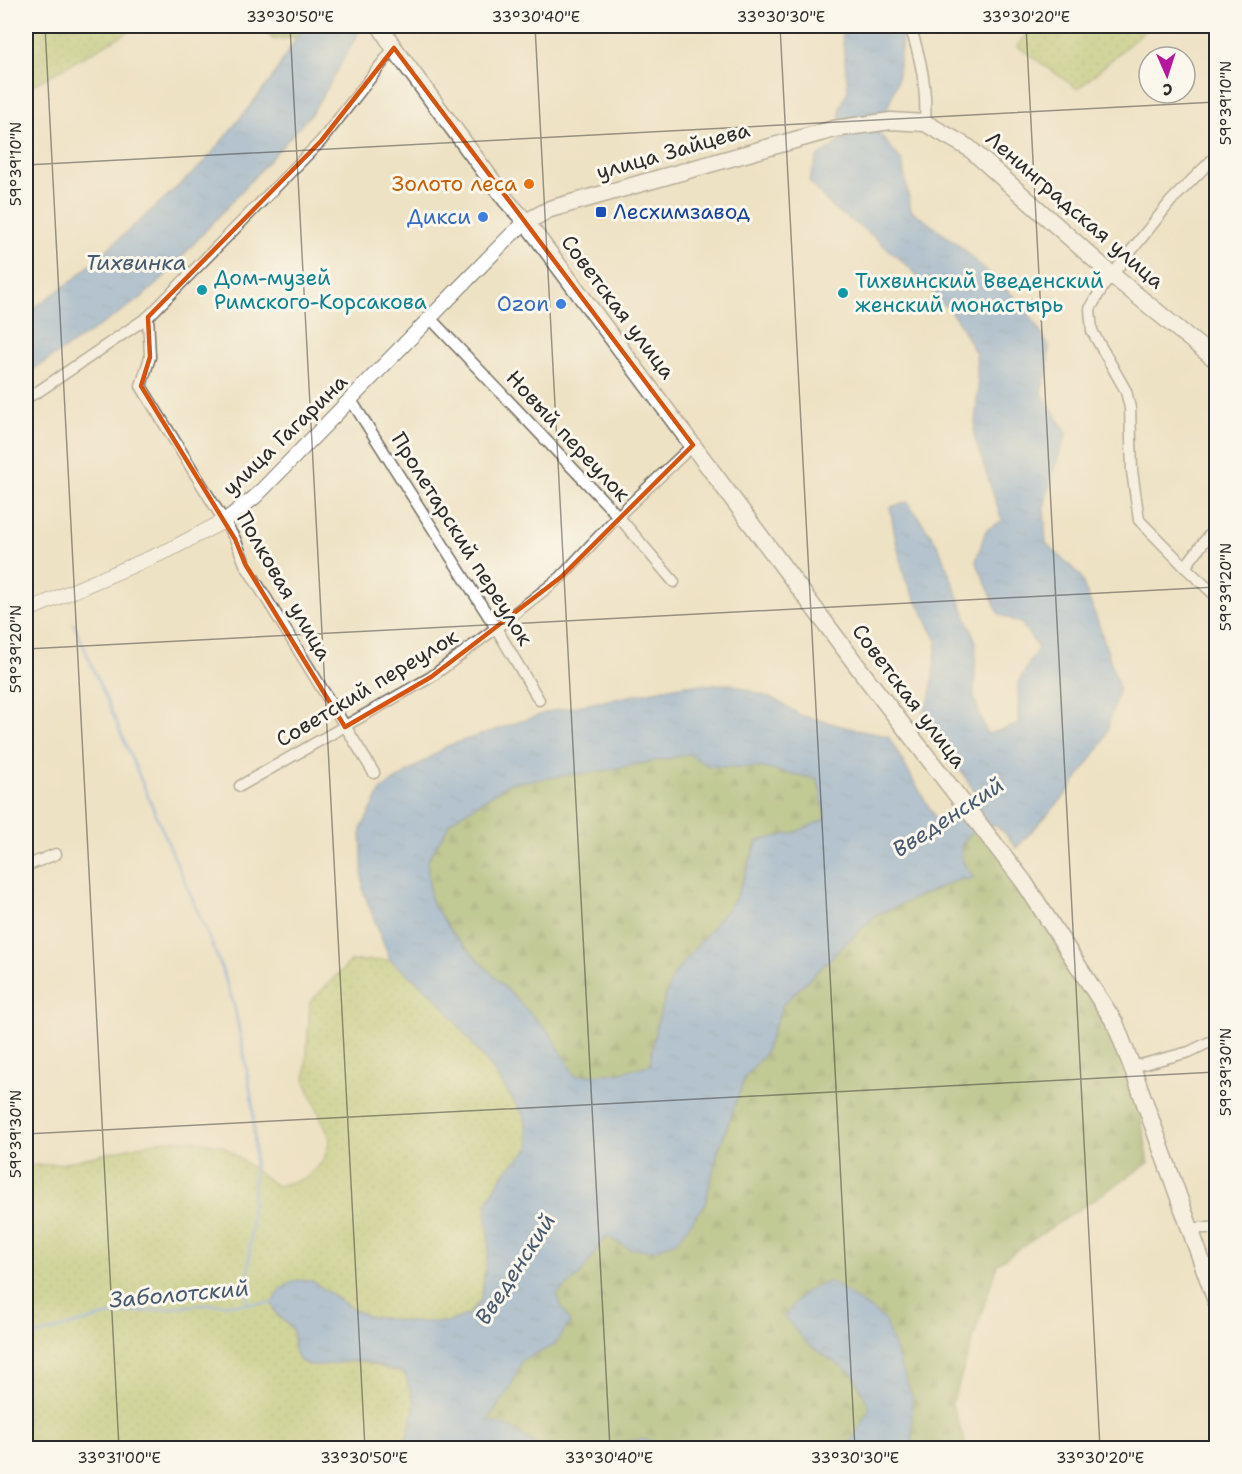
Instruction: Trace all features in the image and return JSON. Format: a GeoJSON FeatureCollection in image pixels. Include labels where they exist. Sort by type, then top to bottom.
{"type":"FeatureCollection","features":[{"type":"Feature","properties":{"kind":"main road","name":"Советская улица"},"geometry":{"type":"LineString","coordinates":[[380,26],[507,201],[526,222],[1024,882],[1115,1023],[1216,1301]]}},
{"type":"Feature","properties":{"kind":"main road","name":"Ленинградская улица"},"geometry":{"type":"LineString","coordinates":[[891,121],[925,123],[969,148],[1112,275],[1216,360]]}},
{"type":"Feature","properties":{"kind":"main road","name":"улица Зайцева"},"geometry":{"type":"LineString","coordinates":[[526,222],[550,209],[834,129],[891,121]]}},
{"type":"Feature","properties":{"kind":"street"},"geometry":{"type":"LineString","coordinates":[[910,26],[926,87],[925,123]]}},
{"type":"Feature","properties":{"kind":"street"},"geometry":{"type":"LineString","coordinates":[[26,398],[148,317],[321,141],[394,48]]}},
{"type":"Feature","properties":{"kind":"street"},"geometry":{"type":"LineString","coordinates":[[1216,156],[1171,201],[1102,288],[1090,309],[1092,331],[1126,391],[1130,408],[1132,471],[1139,520],[1216,596]]}},
{"type":"Feature","properties":{"kind":"street","name":"улица Гагарина"},"geometry":{"type":"LineString","coordinates":[[26,611],[169,550],[224,521],[255,497],[526,222]]}},
{"type":"Feature","properties":{"kind":"street","name":"Полковая улица"},"geometry":{"type":"LineString","coordinates":[[148,317],[150,357],[141,386],[235,539],[245,564],[374,773]]}},
{"type":"Feature","properties":{"kind":"street","name":"Новый переулок"},"geometry":{"type":"LineString","coordinates":[[430,318],[618,516],[674,582]]}},
{"type":"Feature","properties":{"kind":"street","name":"Пролетарский переулок"},"geometry":{"type":"LineString","coordinates":[[351,400],[540,700]]}},
{"type":"Feature","properties":{"kind":"street","name":"Советский переулок"},"geometry":{"type":"LineString","coordinates":[[240,786],[431,677],[561,578],[618,516],[693,445]]}},
{"type":"Feature","properties":{"kind":"street"},"geometry":{"type":"LineString","coordinates":[[1185,567],[1216,526]]}},
{"type":"Feature","properties":{"kind":"street"},"geometry":{"type":"LineString","coordinates":[[26,866],[56,854]]}},
{"type":"Feature","properties":{"kind":"street"},"geometry":{"type":"LineString","coordinates":[[1132,1067],[1189,1052],[1216,1039]]}},
{"type":"Feature","properties":{"kind":"street"},"geometry":{"type":"LineString","coordinates":[[1191,1228],[1216,1228]]}},
{"type":"Feature","properties":{"kind":"highlighted area"},"geometry":{"type":"Polygon","coordinates":[[[394,48],[693,445],[561,577],[431,677],[345,727],[245,564],[235,539],[141,386],[150,357],[148,317],[321,141],[394,48]]]}},
{"type":"Feature","properties":{"kind":"green space"},"geometry":{"type":"Polygon","coordinates":[[[26,26],[139,26],[26,89],[26,26]]]}},
{"type":"Feature","properties":{"kind":"green space"},"geometry":{"type":"Polygon","coordinates":[[[260,26],[307,26],[297,37],[273,40],[260,26]]]}},
{"type":"Feature","properties":{"kind":"green space"},"geometry":{"type":"Polygon","coordinates":[[[1033,26],[1150,26],[1078,89],[1017,46],[1033,26]]]}},
{"type":"Feature","properties":{"kind":"green space"},"geometry":{"type":"Polygon","coordinates":[[[689,754],[709,766],[763,768],[818,779],[826,819],[794,833],[757,841],[736,898],[672,977],[656,1027],[650,1065],[618,1073],[575,1077],[551,1035],[453,934],[431,901],[427,862],[451,821],[510,783],[608,770],[689,754]]]}},
{"type":"Feature","properties":{"kind":"green space"},"geometry":{"type":"Polygon","coordinates":[[[977,829],[994,843],[1132,1067],[1149,1163],[998,1263],[952,1404],[967,1448],[912,1448],[912,1396],[808,1344],[854,1375],[871,1409],[848,1448],[678,1448],[642,1439],[594,1448],[542,1448],[509,1427],[487,1422],[510,1389],[522,1360],[553,1346],[556,1295],[581,1274],[606,1236],[630,1249],[705,1204],[718,1151],[745,1077],[764,1054],[783,1004],[876,915],[957,880],[973,878],[964,863],[961,851],[966,839],[977,829]]]}},
{"type":"Feature","properties":{"kind":"green space"},"geometry":{"type":"Polygon","coordinates":[[[390,960],[437,998],[492,1069],[525,1117],[530,1148],[505,1172],[486,1204],[489,1246],[481,1299],[469,1314],[448,1322],[410,1322],[367,1316],[312,1281],[274,1310],[294,1333],[293,1345],[307,1365],[360,1361],[405,1374],[415,1405],[406,1441],[382,1448],[26,1448],[26,1166],[64,1163],[163,1140],[194,1140],[223,1146],[277,1186],[306,1178],[324,1160],[330,1138],[305,1082],[310,1002],[351,961],[390,960]]]}},
{"type":"Feature","properties":{"kind":"water","name":"Тихвинка"},"geometry":{"type":"Polygon","coordinates":[[[307,26],[362,26],[311,114],[161,280],[140,299],[26,374],[26,314],[73,280],[204,163],[270,81],[297,37],[307,26]]]}},
{"type":"Feature","properties":{"kind":"water","name":"Введенский"},"geometry":{"type":"Polygon","coordinates":[[[842,26],[893,26],[902,37],[897,83],[878,132],[902,161],[911,210],[960,246],[1024,306],[1049,346],[1048,371],[1041,392],[1067,433],[1044,507],[1046,543],[1080,575],[1119,688],[1104,741],[1064,797],[1016,848],[1005,833],[994,825],[977,829],[966,837],[961,847],[962,861],[974,878],[957,880],[876,915],[783,1004],[764,1054],[745,1077],[718,1151],[705,1204],[678,1240],[655,1250],[630,1249],[606,1236],[581,1274],[556,1295],[570,1323],[553,1346],[522,1360],[510,1389],[487,1421],[509,1427],[542,1448],[406,1448],[415,1405],[405,1374],[361,1361],[318,1365],[303,1363],[295,1352],[294,1335],[291,1328],[276,1313],[272,1303],[282,1288],[296,1280],[312,1281],[367,1316],[410,1322],[448,1322],[469,1314],[481,1299],[489,1246],[486,1204],[505,1172],[530,1148],[525,1117],[492,1069],[437,998],[390,960],[363,890],[361,829],[382,789],[447,746],[552,711],[685,685],[732,684],[776,700],[800,715],[888,736],[937,821],[958,817],[975,803],[974,790],[922,716],[931,695],[937,641],[905,579],[895,536],[890,507],[908,502],[938,545],[976,642],[974,698],[987,734],[1018,725],[1018,683],[1038,648],[1022,624],[999,614],[976,561],[986,530],[1002,521],[974,435],[978,390],[976,354],[956,318],[910,268],[869,233],[834,209],[809,181],[817,158],[839,142],[840,108],[848,90],[842,26]],[[689,754],[608,770],[510,783],[451,821],[427,862],[431,902],[453,934],[551,1035],[575,1076],[618,1073],[650,1065],[656,1027],[672,977],[736,898],[758,841],[794,833],[826,819],[818,779],[763,768],[709,766],[689,754]]]}},
{"type":"Feature","properties":{"kind":"water"},"geometry":{"type":"Polygon","coordinates":[[[830,1281],[884,1319],[912,1396],[912,1448],[848,1448],[870,1408],[854,1375],[808,1344],[784,1317],[804,1292],[830,1281]]]}},
{"type":"Feature","properties":{"kind":"water"},"geometry":{"type":"Polygon","coordinates":[[[642,1439],[678,1448],[594,1448],[642,1439]]]}},
{"type":"Feature","properties":{"kind":"waterway"},"geometry":{"type":"LineString","coordinates":[[74,624],[221,966],[234,1005],[253,1108],[255,1155],[247,1303]]}},
{"type":"Feature","properties":{"kind":"waterway","name":"Заболотский"},"geometry":{"type":"LineString","coordinates":[[26,1338],[105,1316],[198,1305],[273,1303]]}},
{"type":"Feature","properties":{"kind":"place","name":"Золото леса"},"geometry":{"type":"Point","coordinates":[529,184]}},
{"type":"Feature","properties":{"kind":"place","name":"Лесхимзавод"},"geometry":{"type":"Point","coordinates":[601,212]}},
{"type":"Feature","properties":{"kind":"place","name":"Дикси"},"geometry":{"type":"Point","coordinates":[483,217]}},
{"type":"Feature","properties":{"kind":"place","name":"Дом-музей Римского-Корсакова"},"geometry":{"type":"Point","coordinates":[202,290]}},
{"type":"Feature","properties":{"kind":"place","name":"Тихвинский Введенский женский монастырь"},"geometry":{"type":"Point","coordinates":[843,293]}},
{"type":"Feature","properties":{"kind":"place","name":"Ozon"},"geometry":{"type":"Point","coordinates":[561,304]}}]}
